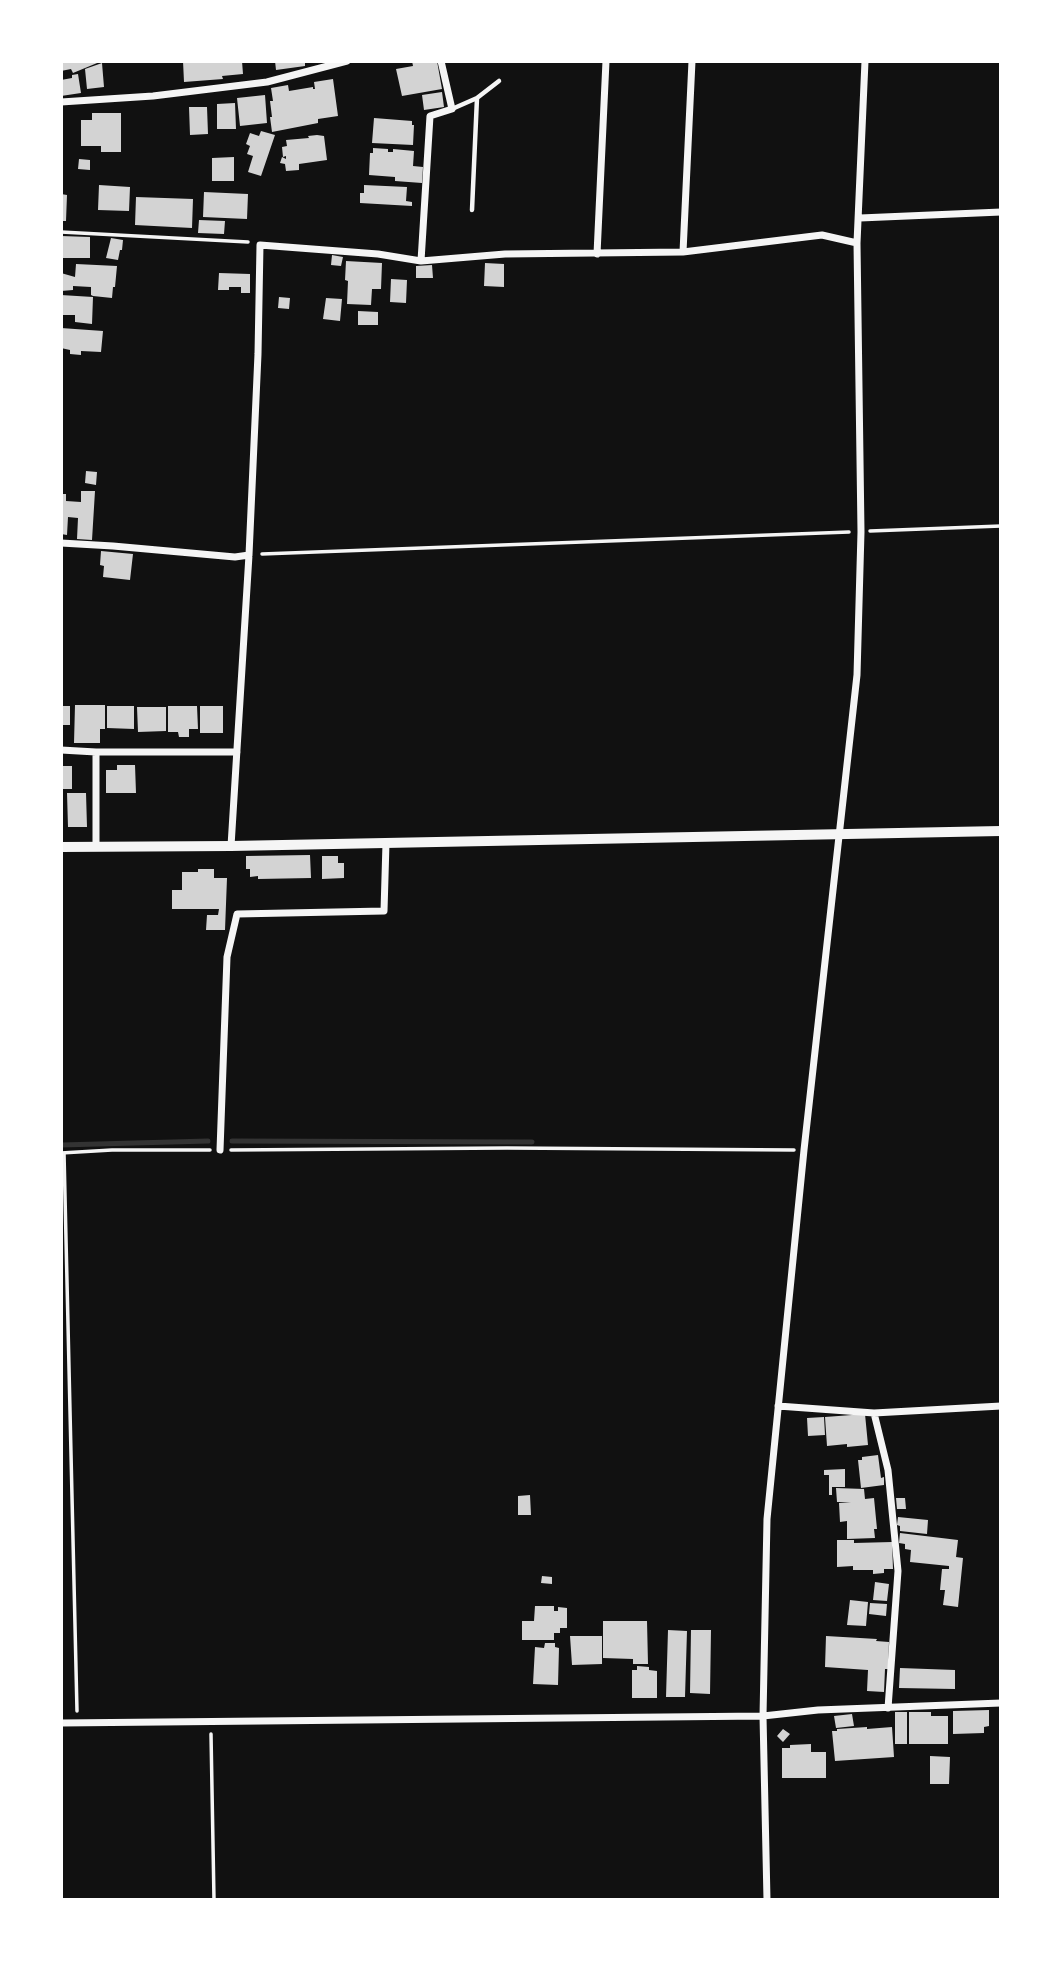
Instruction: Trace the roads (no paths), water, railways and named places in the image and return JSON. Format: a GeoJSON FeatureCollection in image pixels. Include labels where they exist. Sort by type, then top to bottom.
{"type":"FeatureCollection","features":[{"type":"Feature","properties":{"kind":"street"},"geometry":{"type":"LineString","coordinates":[[61,102],[153,96],[267,82],[347,61]]}},
{"type":"Feature","properties":{"kind":"street"},"geometry":{"type":"LineString","coordinates":[[421,261],[430,116],[452,109],[441,61]]}},
{"type":"Feature","properties":{"kind":"street"},"geometry":{"type":"LineString","coordinates":[[597,254],[606,61]]}},
{"type":"Feature","properties":{"kind":"street"},"geometry":{"type":"LineString","coordinates":[[683,252],[692,61]]}},
{"type":"Feature","properties":{"kind":"street"},"geometry":{"type":"LineString","coordinates":[[767,1900],[763,1716],[767,1519],[804,1150],[857,675],[861,532],[857,243],[865,61]]}},
{"type":"Feature","properties":{"kind":"street"},"geometry":{"type":"LineString","coordinates":[[860,218],[1001,212]]}},
{"type":"Feature","properties":{"kind":"street"},"geometry":{"type":"LineString","coordinates":[[231,846],[249,555],[260,245],[378,254],[421,261],[505,254],[683,252],[822,235],[857,243]]}},
{"type":"Feature","properties":{"kind":"street"},"geometry":{"type":"LineString","coordinates":[[61,544],[113,545],[235,557],[249,555]]}},
{"type":"Feature","properties":{"kind":"street"},"geometry":{"type":"LineString","coordinates":[[61,750],[237,752]]}},
{"type":"Feature","properties":{"kind":"street"},"geometry":{"type":"LineString","coordinates":[[96,752],[96,847]]}},
{"type":"Feature","properties":{"kind":"street"},"geometry":{"type":"LineString","coordinates":[[61,847],[1001,831]]}},
{"type":"Feature","properties":{"kind":"street"},"geometry":{"type":"LineString","coordinates":[[220,1150],[227,957],[237,914],[384,911],[387,843]]}},
{"type":"Feature","properties":{"kind":"street"},"geometry":{"type":"LineString","coordinates":[[778,1406],[874,1413],[1001,1406]]}},
{"type":"Feature","properties":{"kind":"street"},"geometry":{"type":"LineString","coordinates":[[874,1413],[888,1470],[898,1571],[888,1708]]}},
{"type":"Feature","properties":{"kind":"street"},"geometry":{"type":"LineString","coordinates":[[61,1723],[763,1716],[818,1710],[1001,1703]]}},
{"type":"Feature","properties":{"kind":"lane"},"geometry":{"type":"LineString","coordinates":[[452,109],[477,98],[499,81]]}},
{"type":"Feature","properties":{"kind":"lane"},"geometry":{"type":"LineString","coordinates":[[472,210],[477,98]]}},
{"type":"Feature","properties":{"kind":"waterway"},"geometry":{"type":"LineString","coordinates":[[61,1145],[208,1141]]}},
{"type":"Feature","properties":{"kind":"waterway"},"geometry":{"type":"LineString","coordinates":[[232,1141],[532,1142]]}}]}
